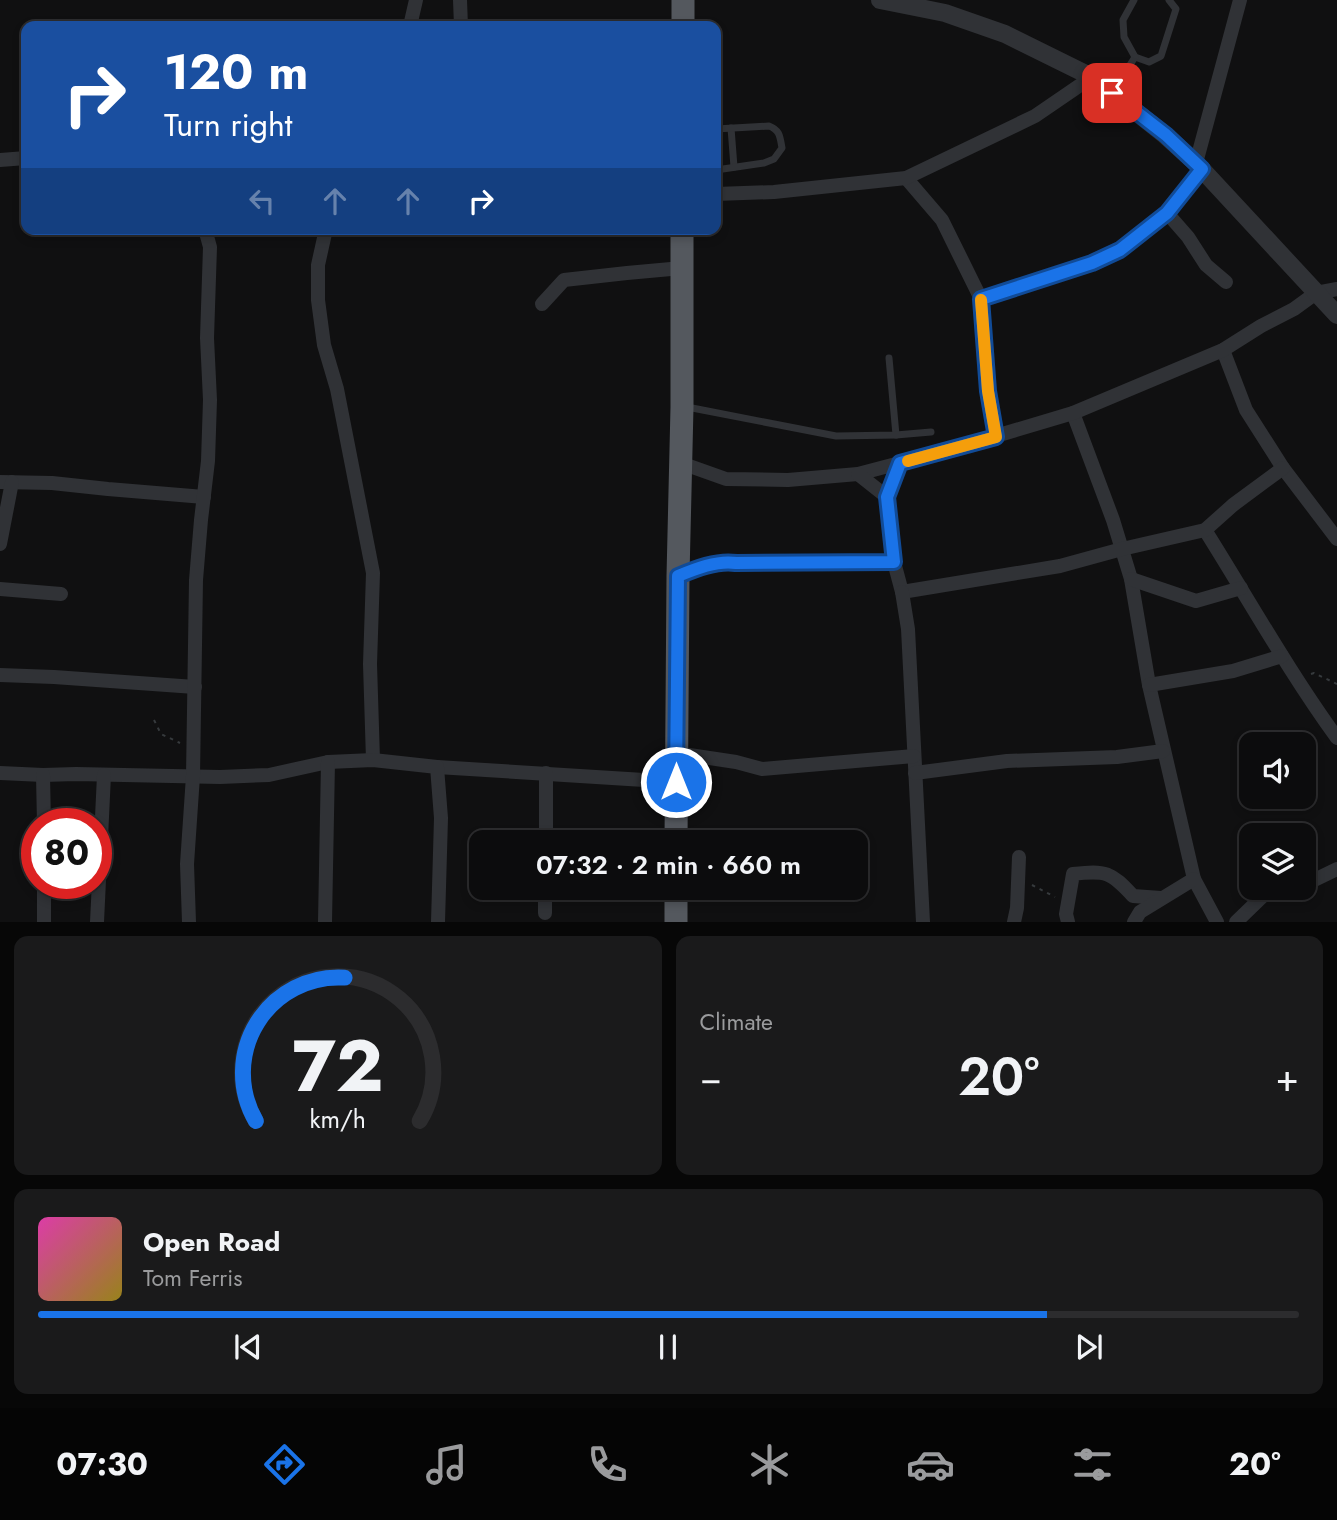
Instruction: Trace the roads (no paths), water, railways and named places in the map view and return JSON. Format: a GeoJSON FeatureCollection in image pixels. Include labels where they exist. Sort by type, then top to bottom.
{"type":"FeatureCollection","features":[{"type":"Feature","properties":{"kind":"highway"},"geometry":{"type":"LineString","coordinates":[[683,0],[683,21]]}},
{"type":"Feature","properties":{"kind":"highway"},"geometry":{"type":"LineString","coordinates":[[676,830],[682,235]]}},
{"type":"Feature","properties":{"kind":"highway"},"geometry":{"type":"LineString","coordinates":[[676,900],[676,922]]}},
{"type":"Feature","properties":{"kind":"street"},"geometry":{"type":"LineString","coordinates":[[411,21],[416,0]]}},
{"type":"Feature","properties":{"kind":"street"},"geometry":{"type":"LineString","coordinates":[[460,0],[461,21]]}},
{"type":"Feature","properties":{"kind":"street"},"geometry":{"type":"LineString","coordinates":[[880,0],[945,13],[993,30],[1092,77],[1166,135],[1199,166],[1337,315]]}},
{"type":"Feature","properties":{"kind":"street"},"geometry":{"type":"LineString","coordinates":[[981,299],[1120,250],[1167,213],[1199,166],[1240,0]]}},
{"type":"Feature","properties":{"kind":"street"},"geometry":{"type":"LineString","coordinates":[[721,194],[906,178],[1035,116],[1092,77]]}},
{"type":"Feature","properties":{"kind":"street"},"geometry":{"type":"LineString","coordinates":[[0,160],[21,158]]}},
{"type":"Feature","properties":{"kind":"street"},"geometry":{"type":"LineString","coordinates":[[906,178],[942,220],[981,299],[988,391],[996,437]]}},
{"type":"Feature","properties":{"kind":"street"},"geometry":{"type":"LineString","coordinates":[[1167,213],[1188,237],[1206,265],[1226,282]]}},
{"type":"Feature","properties":{"kind":"street"},"geometry":{"type":"LineString","coordinates":[[189,922],[187,864],[193,776],[196,580],[208,461],[210,400],[206,338],[210,247],[207,235]]}},
{"type":"Feature","properties":{"kind":"street"},"geometry":{"type":"LineString","coordinates":[[325,235],[318,265],[318,300],[324,345],[337,389],[373,573],[370,664],[373,760]]}},
{"type":"Feature","properties":{"kind":"street"},"geometry":{"type":"LineString","coordinates":[[542,304],[564,280],[682,268]]}},
{"type":"Feature","properties":{"kind":"street"},"geometry":{"type":"LineString","coordinates":[[681,463],[726,479],[788,480],[858,474],[900,463],[1073,413],[1223,350],[1294,309],[1316,293],[1337,289]]}},
{"type":"Feature","properties":{"kind":"street"},"geometry":{"type":"LineString","coordinates":[[1223,350],[1246,410],[1283,468],[1337,539]]}},
{"type":"Feature","properties":{"kind":"street"},"geometry":{"type":"LineString","coordinates":[[1073,413],[1131,579],[1149,685],[1194,879],[1217,922]]}},
{"type":"Feature","properties":{"kind":"street"},"geometry":{"type":"LineString","coordinates":[[900,463],[887,497],[894,562],[908,629],[923,922]]}},
{"type":"Feature","properties":{"kind":"street"},"geometry":{"type":"LineString","coordinates":[[902,592],[1060,566],[1205,530],[1233,505],[1283,468]]}},
{"type":"Feature","properties":{"kind":"street"},"geometry":{"type":"LineString","coordinates":[[858,474],[887,497]]}},
{"type":"Feature","properties":{"kind":"street"},"geometry":{"type":"LineString","coordinates":[[0,544],[6,482],[52,483],[204,497]]}},
{"type":"Feature","properties":{"kind":"street"},"geometry":{"type":"LineString","coordinates":[[1205,530],[1297,680],[1337,738]]}},
{"type":"Feature","properties":{"kind":"street"},"geometry":{"type":"LineString","coordinates":[[678,576],[696,568],[728,562],[894,562]]}},
{"type":"Feature","properties":{"kind":"street"},"geometry":{"type":"LineString","coordinates":[[1131,579],[1196,601],[1241,588]]}},
{"type":"Feature","properties":{"kind":"street"},"geometry":{"type":"LineString","coordinates":[[0,589],[61,594]]}},
{"type":"Feature","properties":{"kind":"street"},"geometry":{"type":"LineString","coordinates":[[1149,685],[1233,671],[1282,656]]}},
{"type":"Feature","properties":{"kind":"street"},"geometry":{"type":"LineString","coordinates":[[0,675],[195,687]]}},
{"type":"Feature","properties":{"kind":"street"},"geometry":{"type":"LineString","coordinates":[[915,773],[1007,761],[1117,757],[1163,751]]}},
{"type":"Feature","properties":{"kind":"street"},"geometry":{"type":"LineString","coordinates":[[676,753],[736,762],[762,769],[915,756]]}},
{"type":"Feature","properties":{"kind":"street"},"geometry":{"type":"LineString","coordinates":[[0,773],[269,775],[328,762],[373,760],[437,767],[676,782]]}},
{"type":"Feature","properties":{"kind":"street"},"geometry":{"type":"LineString","coordinates":[[325,922],[328,762]]}},
{"type":"Feature","properties":{"kind":"street"},"geometry":{"type":"LineString","coordinates":[[437,767],[441,818],[438,922]]}},
{"type":"Feature","properties":{"kind":"street"},"geometry":{"type":"LineString","coordinates":[[546,773],[546,830]]}},
{"type":"Feature","properties":{"kind":"street"},"geometry":{"type":"LineString","coordinates":[[43,775],[44,808]]}},
{"type":"Feature","properties":{"kind":"street"},"geometry":{"type":"LineString","coordinates":[[97,922],[104,775]]}},
{"type":"Feature","properties":{"kind":"street"},"geometry":{"type":"LineString","coordinates":[[1014,922],[1019,857]]}},
{"type":"Feature","properties":{"kind":"street"},"geometry":{"type":"LineString","coordinates":[[1316,879],[1337,869]]}},
{"type":"Feature","properties":{"kind":"street"},"geometry":{"type":"LineString","coordinates":[[1067,918],[1073,874],[1097,871],[1117,878],[1133,896],[1161,898]]}},
{"type":"Feature","properties":{"kind":"street"},"geometry":{"type":"LineString","coordinates":[[1134,922],[1140,912],[1194,879]]}},
{"type":"Feature","properties":{"kind":"street"},"geometry":{"type":"LineString","coordinates":[[44,899],[44,922]]}},
{"type":"Feature","properties":{"kind":"street"},"geometry":{"type":"LineString","coordinates":[[545,900],[545,913]]}},
{"type":"Feature","properties":{"kind":"street"},"geometry":{"type":"LineString","coordinates":[[1236,922],[1259,900]]}},
{"type":"Feature","properties":{"kind":"lane"},"geometry":{"type":"LineString","coordinates":[[1134,0],[1123,20],[1124,37],[1135,57],[1149,62],[1161,56],[1177,9],[1169,0]]}},
{"type":"Feature","properties":{"kind":"lane"},"geometry":{"type":"LineString","coordinates":[[1112,93],[1135,57]]}},
{"type":"Feature","properties":{"kind":"lane"},"geometry":{"type":"LineString","coordinates":[[721,129],[757,126],[776,129],[780,134],[782,148],[774,159],[764,163],[721,169]]}},
{"type":"Feature","properties":{"kind":"lane"},"geometry":{"type":"LineString","coordinates":[[731,128],[734,167]]}},
{"type":"Feature","properties":{"kind":"lane"},"geometry":{"type":"LineString","coordinates":[[889,358],[896,435]]}},
{"type":"Feature","properties":{"kind":"lane"},"geometry":{"type":"LineString","coordinates":[[682,407],[836,436],[931,432]]}}]}
